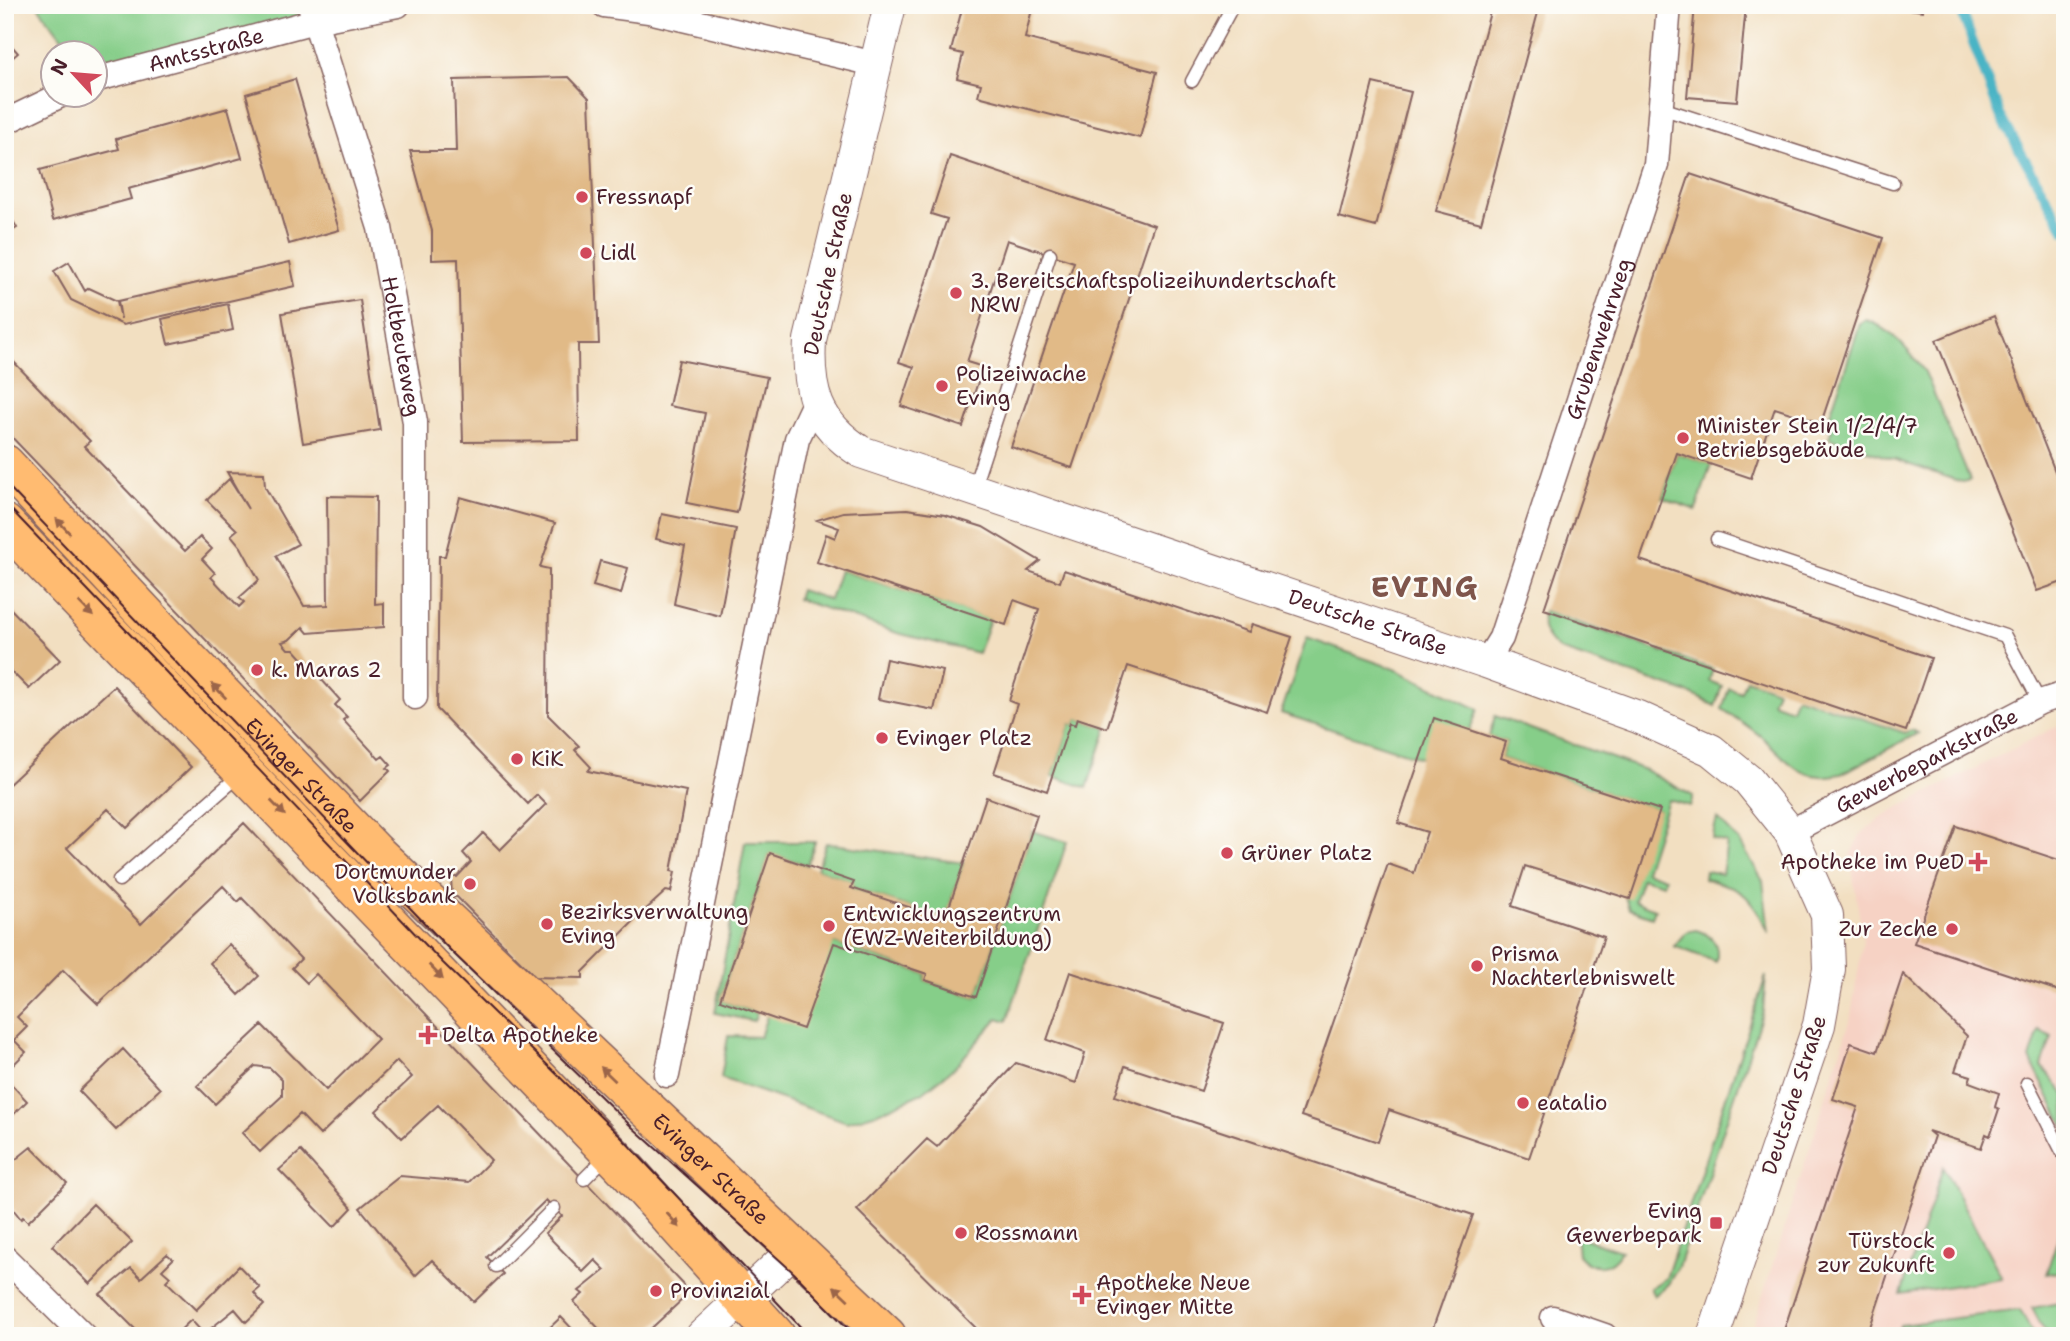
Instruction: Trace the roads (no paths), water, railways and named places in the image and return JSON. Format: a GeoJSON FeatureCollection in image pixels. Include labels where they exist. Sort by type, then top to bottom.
{"type":"FeatureCollection","features":[{"type":"Feature","properties":{"kind":"main road","name":"Evinger Straße"},"geometry":{"type":"LineString","coordinates":[[5,464],[258,760],[776,1336]]}},
{"type":"Feature","properties":{"kind":"main road","name":"Evinger Straße"},"geometry":{"type":"LineString","coordinates":[[5,524],[258,760],[375,852],[887,1336]]}},
{"type":"Feature","properties":{"kind":"street","name":"Amtsstraße"},"geometry":{"type":"LineString","coordinates":[[108,76],[312,13],[398,5]]}},
{"type":"Feature","properties":{"kind":"street"},"geometry":{"type":"LineString","coordinates":[[604,5],[649,11],[874,64]]}},
{"type":"Feature","properties":{"kind":"street","name":"Deutsche Straße"},"geometry":{"type":"LineString","coordinates":[[890,5],[810,340],[808,375],[815,401],[828,424],[841,439],[862,452],[973,491],[1486,662],[1638,717],[1710,750],[1748,780],[1790,832],[1827,915],[1829,969],[1819,1025],[1713,1336]]}},
{"type":"Feature","properties":{"kind":"street","name":"Grubenwehrweg"},"geometry":{"type":"LineString","coordinates":[[1486,662],[1502,638],[1656,165],[1670,5]]}},
{"type":"Feature","properties":{"kind":"street","name":"Holtbeuteweg"},"geometry":{"type":"LineString","coordinates":[[312,13],[380,228],[415,422],[415,697]]}},
{"type":"Feature","properties":{"kind":"street"},"geometry":{"type":"LineString","coordinates":[[5,122],[38,106]]}},
{"type":"Feature","properties":{"kind":"street"},"geometry":{"type":"LineString","coordinates":[[667,1075],[797,439],[815,401]]}},
{"type":"Feature","properties":{"kind":"street","name":"Gewerbeparkstraße"},"geometry":{"type":"LineString","coordinates":[[1790,832],[2040,702],[2065,694]]}},
{"type":"Feature","properties":{"kind":"street"},"geometry":{"type":"LineString","coordinates":[[702,1336],[794,1250]]}},
{"type":"Feature","properties":{"kind":"street"},"geometry":{"type":"LineString","coordinates":[[5,1258],[85,1336]]}},
{"type":"Feature","properties":{"kind":"street"},"geometry":{"type":"LineString","coordinates":[[1553,1318],[1605,1336]]}},
{"type":"Feature","properties":{"kind":"lane"},"geometry":{"type":"LineString","coordinates":[[1192,81],[1233,5]]}},
{"type":"Feature","properties":{"kind":"lane"},"geometry":{"type":"LineString","coordinates":[[1661,107],[1893,183]]}},
{"type":"Feature","properties":{"kind":"lane"},"geometry":{"type":"LineString","coordinates":[[973,491],[1050,254]]}},
{"type":"Feature","properties":{"kind":"lane"},"geometry":{"type":"LineString","coordinates":[[1717,539],[2004,636],[2040,702]]}},
{"type":"Feature","properties":{"kind":"lane"},"geometry":{"type":"LineString","coordinates":[[119,880],[258,760]]}},
{"type":"Feature","properties":{"kind":"lane"},"geometry":{"type":"LineString","coordinates":[[2027,1083],[2065,1157]]}},
{"type":"Feature","properties":{"kind":"lane"},"geometry":{"type":"LineString","coordinates":[[583,1179],[610,1153]]}},
{"type":"Feature","properties":{"kind":"lane"},"geometry":{"type":"LineString","coordinates":[[496,1266],[554,1208]]}},
{"type":"Feature","properties":{"kind":"waterway"},"geometry":{"type":"LineString","coordinates":[[1959,5],[2000,115],[2065,231]]}},
{"type":"Feature","properties":{"kind":"tram line"},"geometry":{"type":"LineString","coordinates":[[5,483],[453,953],[631,1126],[794,1273],[855,1336]]}},
{"type":"Feature","properties":{"kind":"tram line"},"geometry":{"type":"LineString","coordinates":[[5,503],[443,963],[621,1137],[809,1336]]}},
{"type":"Feature","properties":{"kind":"place","name":"Fressnapf"},"geometry":{"type":"Point","coordinates":[582,197]}},
{"type":"Feature","properties":{"kind":"place","name":"Lidl"},"geometry":{"type":"Point","coordinates":[586,253]}},
{"type":"Feature","properties":{"kind":"place","name":"3. Bereitschaftspolizeihundertschaft NRW"},"geometry":{"type":"Point","coordinates":[956,293]}},
{"type":"Feature","properties":{"kind":"place","name":"Polizeiwache Eving"},"geometry":{"type":"Point","coordinates":[942,386]}},
{"type":"Feature","properties":{"kind":"place","name":"Minister Stein 1/2/4/7 Betriebsgebäude"},"geometry":{"type":"Point","coordinates":[1683,438]}},
{"type":"Feature","properties":{"kind":"place","name":"k. Maras 2"},"geometry":{"type":"Point","coordinates":[257,670]}},
{"type":"Feature","properties":{"kind":"place","name":"Evinger Platz"},"geometry":{"type":"Point","coordinates":[882,738]}},
{"type":"Feature","properties":{"kind":"place","name":"KiK"},"geometry":{"type":"Point","coordinates":[517,759]}},
{"type":"Feature","properties":{"kind":"place","name":"Grüner Platz"},"geometry":{"type":"Point","coordinates":[1227,853]}},
{"type":"Feature","properties":{"kind":"place","name":"Apotheke im PueD"},"geometry":{"type":"Point","coordinates":[1978,862]}},
{"type":"Feature","properties":{"kind":"place","name":"Dortmunder Volksbank"},"geometry":{"type":"Point","coordinates":[470,884]}},
{"type":"Feature","properties":{"kind":"place","name":"Bezirksverwaltung Eving"},"geometry":{"type":"Point","coordinates":[547,924]}},
{"type":"Feature","properties":{"kind":"place","name":"Entwicklungszentrum (EWZ-Weiterbildung)"},"geometry":{"type":"Point","coordinates":[829,926]}},
{"type":"Feature","properties":{"kind":"place","name":"Zur Zeche"},"geometry":{"type":"Point","coordinates":[1952,929]}},
{"type":"Feature","properties":{"kind":"place","name":"Prisma Nachterlebniswelt"},"geometry":{"type":"Point","coordinates":[1477,966]}},
{"type":"Feature","properties":{"kind":"place","name":"Delta Apotheke"},"geometry":{"type":"Point","coordinates":[428,1035]}},
{"type":"Feature","properties":{"kind":"place","name":"eatalio"},"geometry":{"type":"Point","coordinates":[1523,1103]}},
{"type":"Feature","properties":{"kind":"place","name":"Eving Gewerbepark"},"geometry":{"type":"Point","coordinates":[1716,1223]}},
{"type":"Feature","properties":{"kind":"place","name":"Rossmann"},"geometry":{"type":"Point","coordinates":[961,1233]}},
{"type":"Feature","properties":{"kind":"place","name":"Türstock zur Zukunft"},"geometry":{"type":"Point","coordinates":[1949,1253]}},
{"type":"Feature","properties":{"kind":"place","name":"Provinzial"},"geometry":{"type":"Point","coordinates":[656,1291]}},
{"type":"Feature","properties":{"kind":"place","name":"Apotheke Neue Evinger Mitte"},"geometry":{"type":"Point","coordinates":[1082,1295]}},
{"type":"Feature","properties":{"kind":"district","name":"EVING"},"geometry":{"type":"Point","coordinates":[1425,587]}}]}
